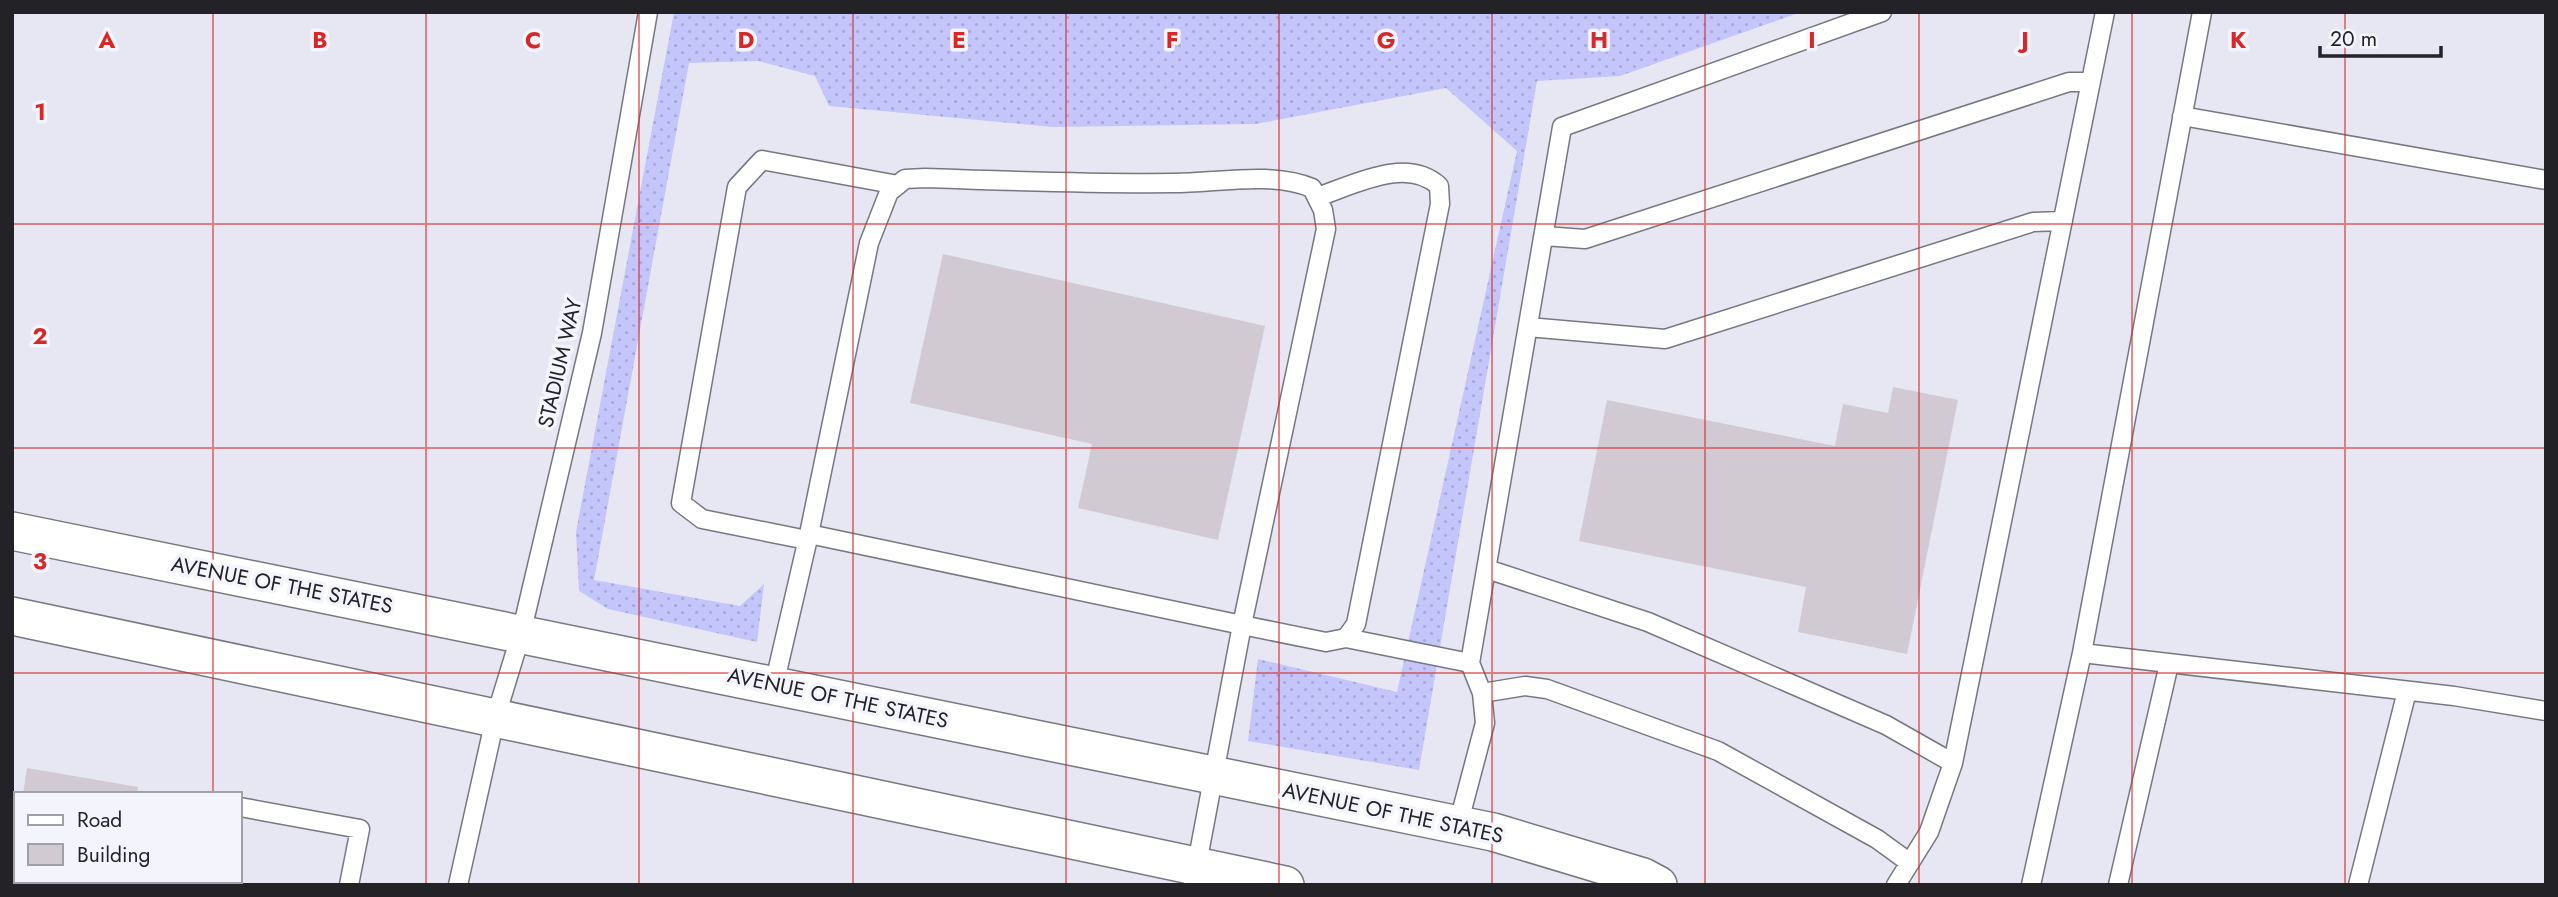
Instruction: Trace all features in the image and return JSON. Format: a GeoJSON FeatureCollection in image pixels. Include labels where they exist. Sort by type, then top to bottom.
{"type":"FeatureCollection","features":[{"type":"Feature","properties":{"kind":"street","name":"AVENUE OF THE STATES"},"geometry":{"type":"LineString","coordinates":[[12,531],[1493,832],[1643,877],[1658,885]]}},
{"type":"Feature","properties":{"kind":"street"},"geometry":{"type":"LineString","coordinates":[[13,620],[495,719],[1195,876],[1285,885]]}},
{"type":"Feature","properties":{"kind":"lane","name":"STADIUM WAY"},"geometry":{"type":"LineString","coordinates":[[458,885],[495,719],[521,634],[592,333],[649,12]]}},
{"type":"Feature","properties":{"kind":"lane"},"geometry":{"type":"LineString","coordinates":[[1458,825],[1485,723],[1482,693],[1470,663],[1562,127],[1882,12]]}},
{"type":"Feature","properties":{"kind":"lane"},"geometry":{"type":"LineString","coordinates":[[1896,885],[1929,832],[1954,763],[2105,12]]}},
{"type":"Feature","properties":{"kind":"lane"},"geometry":{"type":"LineString","coordinates":[[2031,885],[2082,653],[2202,12]]}},
{"type":"Feature","properties":{"kind":"lane"},"geometry":{"type":"LineString","coordinates":[[1544,236],[1585,239],[2069,82],[2091,82]]}},
{"type":"Feature","properties":{"kind":"lane"},"geometry":{"type":"LineString","coordinates":[[2182,116],[2546,180]]}},
{"type":"Feature","properties":{"kind":"lane"},"geometry":{"type":"LineString","coordinates":[[898,185],[762,160],[737,187],[681,503],[702,519],[808,537],[1326,642],[1346,638],[1470,663]]}},
{"type":"Feature","properties":{"kind":"lane"},"geometry":{"type":"LineString","coordinates":[[1317,197],[1384,175],[1408,171],[1429,177],[1439,186],[1440,195],[1356,624],[1346,638]]}},
{"type":"Feature","properties":{"kind":"lane"},"geometry":{"type":"LineString","coordinates":[[774,685],[808,537],[869,243],[889,192],[905,179],[925,178],[1072,184],[1257,180],[1297,182],[1312,188],[1326,229],[1242,625],[1195,876]]}},
{"type":"Feature","properties":{"kind":"lane"},"geometry":{"type":"LineString","coordinates":[[1528,327],[1665,339],[2034,222],[2063,220]]}},
{"type":"Feature","properties":{"kind":"lane"},"geometry":{"type":"LineString","coordinates":[[1487,569],[1648,622],[1886,725],[1954,763]]}},
{"type":"Feature","properties":{"kind":"lane"},"geometry":{"type":"LineString","coordinates":[[2082,653],[2407,691],[2546,711]]}},
{"type":"Feature","properties":{"kind":"lane"},"geometry":{"type":"LineString","coordinates":[[2118,885],[2169,663]]}},
{"type":"Feature","properties":{"kind":"lane"},"geometry":{"type":"LineString","coordinates":[[1482,693],[1525,686],[1547,689],[1718,751],[1877,839],[1910,863]]}},
{"type":"Feature","properties":{"kind":"lane"},"geometry":{"type":"LineString","coordinates":[[2358,885],[2407,691]]}},
{"type":"Feature","properties":{"kind":"lane"},"geometry":{"type":"LineString","coordinates":[[242,807],[360,829],[349,885]]}},
{"type":"Feature","properties":{"kind":"shaded area"},"geometry":{"type":"Polygon","coordinates":[[[674,12],[1801,12],[1620,76],[1537,81],[1419,770],[1248,741],[1258,659],[1397,692],[1517,151],[1446,88],[1256,124],[1053,127],[829,106],[815,76],[758,61],[689,63],[594,580],[740,606],[764,584],[757,642],[608,609],[579,591],[576,532],[674,12]]]}},
{"type":"Feature","properties":{"kind":"building"},"geometry":{"type":"Polygon","coordinates":[[[943,254],[1265,326],[1218,540],[1078,508],[1092,444],[910,403],[943,254]]]}},
{"type":"Feature","properties":{"kind":"building"},"geometry":{"type":"Polygon","coordinates":[[[1893,387],[1958,400],[1907,654],[1798,632],[1806,587],[1579,541],[1607,400],[1835,446],[1843,404],[1888,413],[1893,387]]]}},
{"type":"Feature","properties":{"kind":"building"},"geometry":{"type":"Polygon","coordinates":[[[27,768],[138,787],[137,792],[23,792],[27,768]]]}},
{"type":"Feature","properties":{"kind":"building"},"geometry":{"type":"Polygon","coordinates":[[[14,843],[14,874],[12,874],[14,843]]]}},
{"type":"Feature","properties":{"kind":"building"},"geometry":{"type":"Polygon","coordinates":[[[71,883],[122,883],[122,885],[71,883]]]}}]}
